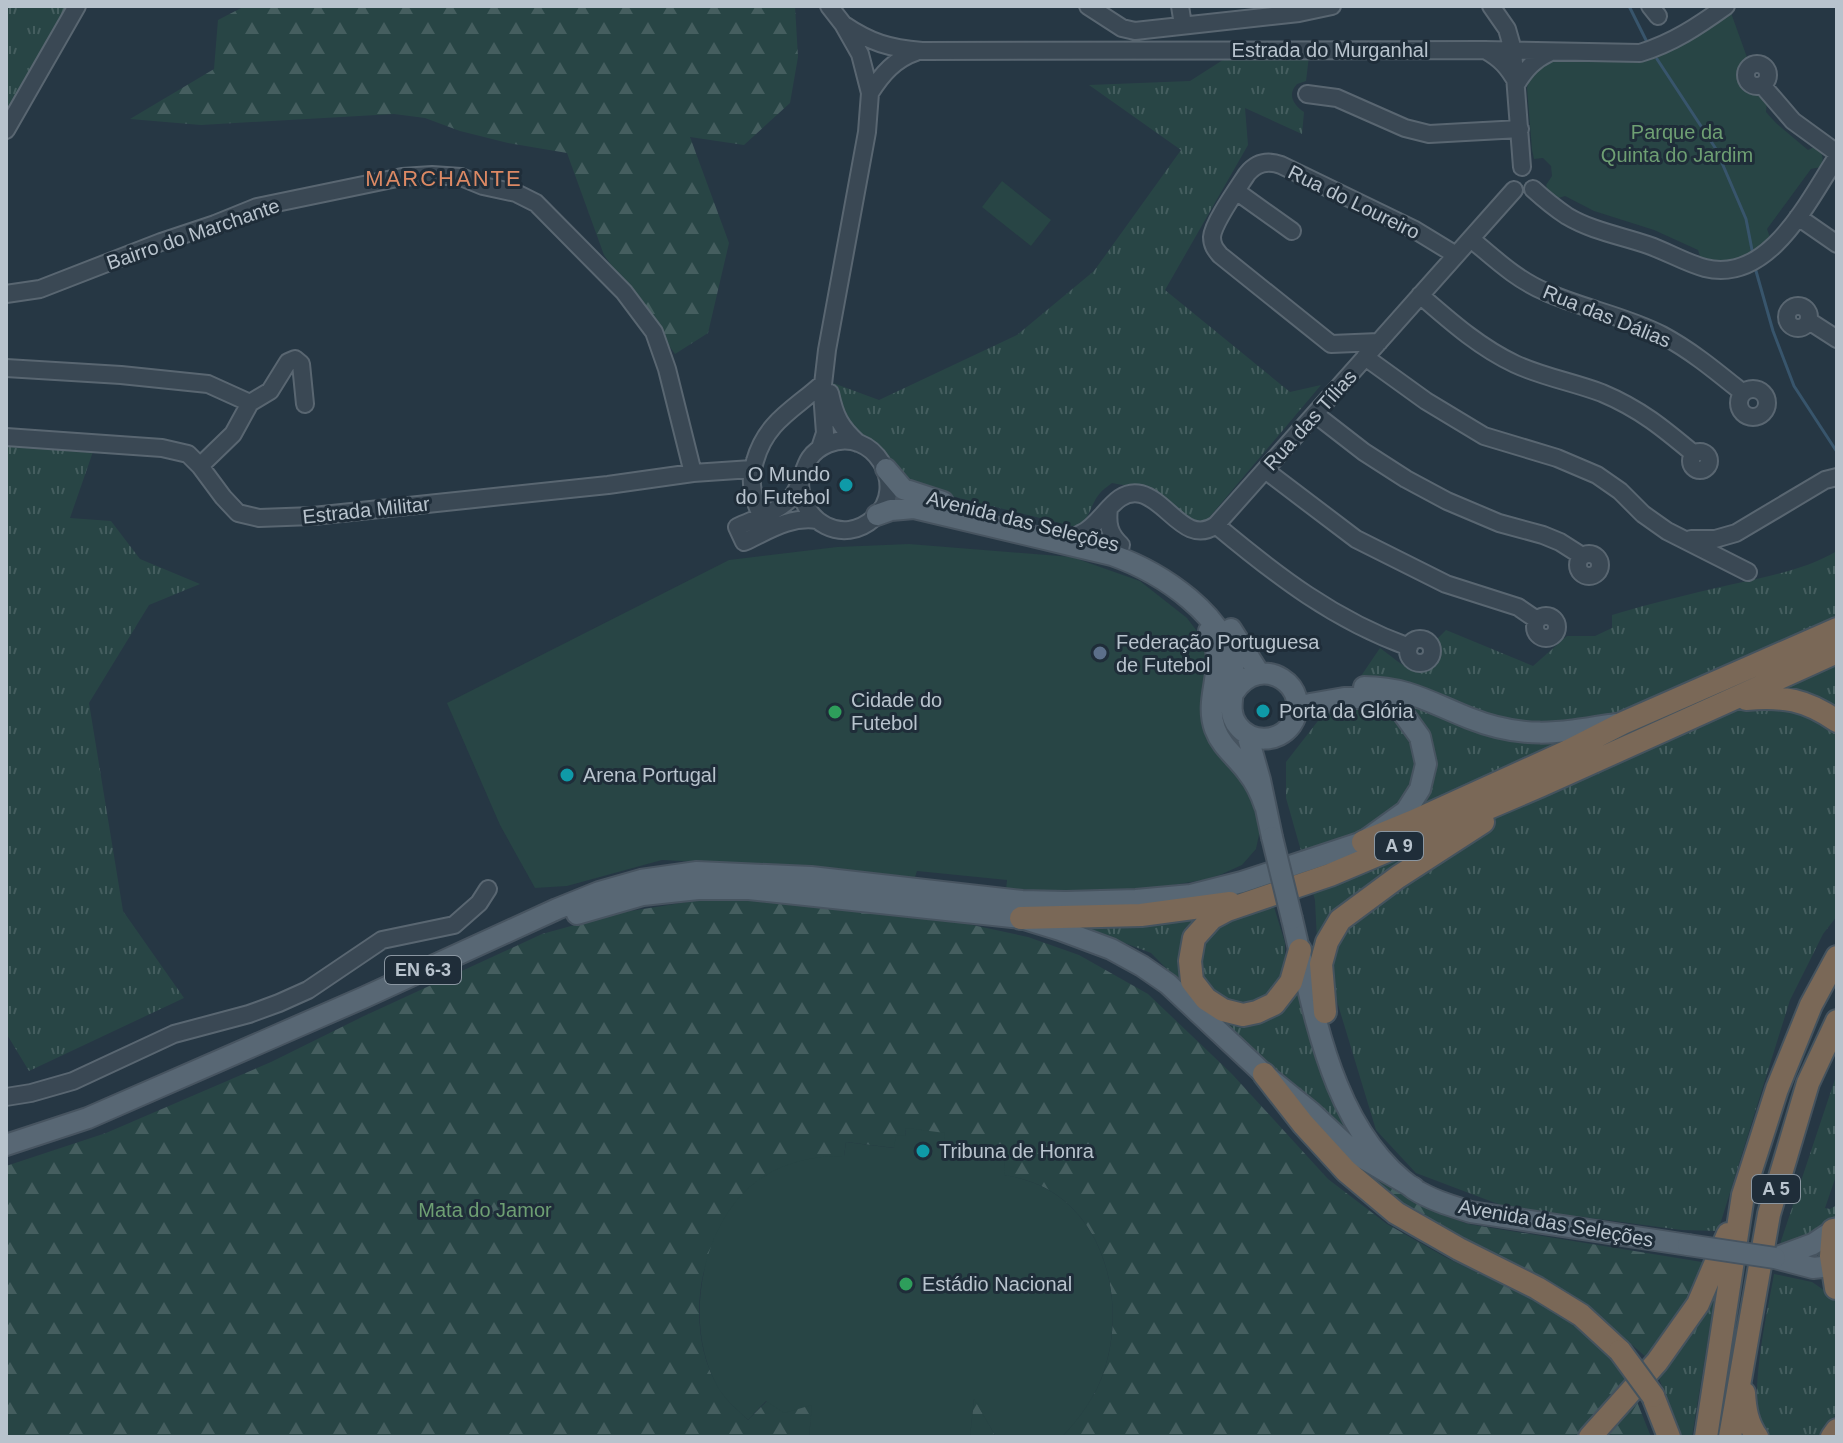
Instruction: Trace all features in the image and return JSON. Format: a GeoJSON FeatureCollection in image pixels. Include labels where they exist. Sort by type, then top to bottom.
{"type":"FeatureCollection","features":[{"type":"Feature","properties":{"kind":"highway","name":"A 9"},"geometry":{"type":"LineString","coordinates":[[1363,842],[1837,629]]}},
{"type":"Feature","properties":{"kind":"highway","name":"A 9"},"geometry":{"type":"LineString","coordinates":[[1021,918],[1141,915],[1255,899],[1330,875],[1540,786],[1837,652]]}},
{"type":"Feature","properties":{"kind":"highway"},"geometry":{"type":"LineString","coordinates":[[1710,709],[1747,698],[1781,697],[1817,707],[1837,721]]}},
{"type":"Feature","properties":{"kind":"highway"},"geometry":{"type":"LineString","coordinates":[[1325,1012],[1321,964],[1327,942],[1340,920],[1398,877],[1540,786]]}},
{"type":"Feature","properties":{"kind":"highway"},"geometry":{"type":"LineString","coordinates":[[1255,899],[1212,918],[1194,938],[1190,961],[1192,981],[1206,999],[1223,1010],[1243,1015],[1274,1004],[1291,982],[1300,950]]}},
{"type":"Feature","properties":{"kind":"highway","name":"A 5"},"geometry":{"type":"LineString","coordinates":[[1706,1437],[1743,1195],[1777,1089],[1811,1005],[1837,957]]}},
{"type":"Feature","properties":{"kind":"highway","name":"A 5"},"geometry":{"type":"LineString","coordinates":[[1730,1437],[1769,1214],[1808,1083],[1837,1021]]}},
{"type":"Feature","properties":{"kind":"highway"},"geometry":{"type":"LineString","coordinates":[[1264,1074],[1303,1124],[1346,1171],[1396,1213],[1581,1315],[1620,1351],[1653,1396],[1669,1437]]}},
{"type":"Feature","properties":{"kind":"highway"},"geometry":{"type":"LineString","coordinates":[[1590,1437],[1657,1362],[1698,1304],[1743,1195]]}},
{"type":"Feature","properties":{"kind":"highway"},"geometry":{"type":"LineString","coordinates":[[1823,1269],[1835,1229]]}},
{"type":"Feature","properties":{"kind":"highway"},"geometry":{"type":"LineString","coordinates":[[1743,1365],[1746,1413],[1757,1437]]}},
{"type":"Feature","properties":{"kind":"highway"},"geometry":{"type":"LineString","coordinates":[[1832,1437],[1837,1430]]}},
{"type":"Feature","properties":{"kind":"main road","name":"Avenida das Seleções"},"geometry":{"type":"LineString","coordinates":[[886,469],[895,481],[911,493],[1008,520],[1121,545],[1160,563],[1206,597],[1226,620],[1259,673]]}},
{"type":"Feature","properties":{"kind":"main road","name":"Avenida das Seleções"},"geometry":{"type":"LineString","coordinates":[[877,515],[914,508],[1112,555],[1168,582],[1213,623],[1230,655],[1235,677],[1231,702],[1234,720],[1256,737],[1269,762],[1278,835],[1325,1012],[1341,1092]]}},
{"type":"Feature","properties":{"kind":"main road"},"geometry":{"type":"LineString","coordinates":[[1200,609],[1216,647],[1211,713],[1214,728],[1221,743],[1258,786],[1265,806]]}},
{"type":"Feature","properties":{"kind":"main road"},"geometry":{"type":"LineString","coordinates":[[1234,692],[1240,683],[1259,673],[1270,673],[1289,684],[1296,704],[1292,723],[1277,737],[1256,737]]}},
{"type":"Feature","properties":{"kind":"main road"},"geometry":{"type":"LineString","coordinates":[[1296,704],[1311,694],[1367,686],[1425,698],[1470,719],[1529,733],[1560,733],[1623,723]]}},
{"type":"Feature","properties":{"kind":"main road"},"geometry":{"type":"LineString","coordinates":[[1296,704],[1376,698],[1402,712],[1420,737],[1426,764],[1420,789],[1406,811],[1363,842]]}},
{"type":"Feature","properties":{"kind":"main road","name":"Avenida das Seleções"},"geometry":{"type":"LineString","coordinates":[[1256,737],[1252,749],[1265,806],[1278,835]]}},
{"type":"Feature","properties":{"kind":"main road","name":"A 9"},"geometry":{"type":"LineString","coordinates":[[1066,902],[1191,895],[1242,882],[1363,842]]}},
{"type":"Feature","properties":{"kind":"main road","name":"EN 6-3"},"geometry":{"type":"LineString","coordinates":[[6,1145],[88,1118],[557,909],[641,880],[697,872],[811,877],[1022,901],[1066,902]]}},
{"type":"Feature","properties":{"kind":"main road","name":"EN 6-3"},"geometry":{"type":"LineString","coordinates":[[6,1156],[109,1121],[563,918],[643,895],[698,889],[749,889],[1021,918]]}},
{"type":"Feature","properties":{"kind":"main road","name":"Avenida das Seleções"},"geometry":{"type":"LineString","coordinates":[[1298,917],[1300,950],[1323,1047],[1349,1112],[1387,1164],[1414,1188],[1440,1202],[1471,1212],[1775,1258],[1823,1269]]}},
{"type":"Feature","properties":{"kind":"main road"},"geometry":{"type":"LineString","coordinates":[[1021,918],[1098,944],[1142,966],[1168,984],[1356,1154],[1414,1188]]}},
{"type":"Feature","properties":{"kind":"street"},"geometry":{"type":"LineString","coordinates":[[6,130],[77,6]]}},
{"type":"Feature","properties":{"kind":"street","name":"Estrada do Murganhal"},"geometry":{"type":"LineString","coordinates":[[829,6],[860,54],[870,93]]}},
{"type":"Feature","properties":{"kind":"street"},"geometry":{"type":"LineString","coordinates":[[1088,6],[1128,30],[1299,13],[1332,6]]}},
{"type":"Feature","properties":{"kind":"street"},"geometry":{"type":"LineString","coordinates":[[1180,6],[1183,25]]}},
{"type":"Feature","properties":{"kind":"street","name":"Estrada do Murganhal"},"geometry":{"type":"LineString","coordinates":[[860,54],[883,64],[894,55],[922,51],[1513,50],[1640,53],[1664,46],[1726,6]]}},
{"type":"Feature","properties":{"kind":"street"},"geometry":{"type":"LineString","coordinates":[[1483,50],[1492,45],[1499,30],[1494,10]]}},
{"type":"Feature","properties":{"kind":"street"},"geometry":{"type":"LineString","coordinates":[[1494,10],[1507,29],[1513,50],[1522,167]]}},
{"type":"Feature","properties":{"kind":"street","name":"Estrada do Murganhal"},"geometry":{"type":"LineString","coordinates":[[843,24],[894,55]]}},
{"type":"Feature","properties":{"kind":"street"},"geometry":{"type":"LineString","coordinates":[[1483,50],[1508,67],[1517,83]]}},
{"type":"Feature","properties":{"kind":"street"},"geometry":{"type":"LineString","coordinates":[[1517,83],[1536,59],[1551,52]]}},
{"type":"Feature","properties":{"kind":"street"},"geometry":{"type":"LineString","coordinates":[[824,377],[843,428],[878,456],[888,477],[886,502],[877,515],[864,525],[848,530],[831,528],[817,520],[806,507],[800,483],[804,466],[820,448],[825,433],[824,377],[867,132],[870,93],[894,55]]}},
{"type":"Feature","properties":{"kind":"street"},"geometry":{"type":"LineString","coordinates":[[1533,189],[1581,223],[1694,264],[1719,270],[1743,267],[1764,256],[1778,242],[1798,217],[1837,155],[1793,121],[1762,85]]}},
{"type":"Feature","properties":{"kind":"street"},"geometry":{"type":"LineString","coordinates":[[1307,94],[1337,98],[1405,128],[1429,134],[1520,129]]}},
{"type":"Feature","properties":{"kind":"street","name":"Rua do Loureiro"},"geometry":{"type":"LineString","coordinates":[[1456,255],[1415,230],[1267,162],[1253,167],[1236,191],[1214,229],[1212,242],[1214,248],[1231,264],[1331,344],[1484,436],[1557,458],[1597,475],[1667,531],[1748,572]]}},
{"type":"Feature","properties":{"kind":"street"},"geometry":{"type":"LineString","coordinates":[[1529,168],[1537,182],[1533,189],[1526,193],[1514,190],[1510,178],[1514,171],[1529,168]]}},
{"type":"Feature","properties":{"kind":"street","name":"Bairro do Marchante"},"geometry":{"type":"LineString","coordinates":[[6,294],[40,289],[257,207],[402,177],[461,177],[483,186],[516,193],[536,203],[624,292],[654,332],[667,369],[693,473]]}},
{"type":"Feature","properties":{"kind":"street","name":"Rua das Tílias"},"geometry":{"type":"LineString","coordinates":[[1216,525],[1514,190]]}},
{"type":"Feature","properties":{"kind":"street"},"geometry":{"type":"LineString","coordinates":[[1236,191],[1292,231]]}},
{"type":"Feature","properties":{"kind":"street"},"geometry":{"type":"LineString","coordinates":[[1798,217],[1837,244]]}},
{"type":"Feature","properties":{"kind":"street","name":"Rua das Dálias"},"geometry":{"type":"LineString","coordinates":[[1471,239],[1512,274],[1543,291],[1630,320],[1662,335],[1692,353],[1743,393]]}},
{"type":"Feature","properties":{"kind":"street"},"geometry":{"type":"LineString","coordinates":[[1420,295],[1486,348],[1542,375],[1599,392],[1628,405],[1656,422],[1694,454]]}},
{"type":"Feature","properties":{"kind":"street"},"geometry":{"type":"LineString","coordinates":[[1809,321],[1837,339]]}},
{"type":"Feature","properties":{"kind":"street"},"geometry":{"type":"LineString","coordinates":[[1331,344],[1379,342]]}},
{"type":"Feature","properties":{"kind":"street"},"geometry":{"type":"LineString","coordinates":[[200,466],[233,434],[250,403],[270,391],[288,362],[295,359],[301,364],[305,404]]}},
{"type":"Feature","properties":{"kind":"street"},"geometry":{"type":"LineString","coordinates":[[6,368],[208,384],[250,403]]}},
{"type":"Feature","properties":{"kind":"street"},"geometry":{"type":"LineString","coordinates":[[761,515],[753,491],[752,469],[758,450],[767,433],[824,377]]}},
{"type":"Feature","properties":{"kind":"street"},"geometry":{"type":"LineString","coordinates":[[796,405],[813,404],[824,414]]}},
{"type":"Feature","properties":{"kind":"street"},"geometry":{"type":"LineString","coordinates":[[1315,414],[1364,452],[1447,501],[1499,523],[1543,535],[1582,556]]}},
{"type":"Feature","properties":{"kind":"street","name":"Estrada Militar"},"geometry":{"type":"LineString","coordinates":[[6,437],[162,448],[188,454],[238,513],[259,518],[313,516],[752,469]]}},
{"type":"Feature","properties":{"kind":"street"},"geometry":{"type":"LineString","coordinates":[[820,448],[842,441],[858,443]]}},
{"type":"Feature","properties":{"kind":"street"},"geometry":{"type":"LineString","coordinates":[[1265,470],[1356,539],[1446,584],[1518,607],[1537,620]]}},
{"type":"Feature","properties":{"kind":"street"},"geometry":{"type":"LineString","coordinates":[[1685,539],[1715,539],[1736,533],[1825,480],[1837,477]]}},
{"type":"Feature","properties":{"kind":"street"},"geometry":{"type":"LineString","coordinates":[[800,483],[788,501],[737,527],[744,542],[788,521],[817,520]]}},
{"type":"Feature","properties":{"kind":"street"},"geometry":{"type":"LineString","coordinates":[[1080,534],[1094,526],[1115,501],[1126,495],[1135,493],[1151,498],[1192,529],[1205,531],[1216,525],[1315,601],[1375,635],[1409,647]]}},
{"type":"Feature","properties":{"kind":"street"},"geometry":{"type":"LineString","coordinates":[[1109,508],[1109,529],[1121,545]]}},
{"type":"Feature","properties":{"kind":"street"},"geometry":{"type":"LineString","coordinates":[[1731,563],[1730,544],[1736,533]]}},
{"type":"Feature","properties":{"kind":"street"},"geometry":{"type":"LineString","coordinates":[[6,1097],[73,1081],[174,1034],[279,1003],[308,990],[382,940],[454,925],[479,903],[488,889]]}},
{"type":"Feature","properties":{"kind":"green space"},"geometry":{"type":"Polygon","coordinates":[[[6,6],[77,6],[6,130],[6,6]]]}},
{"type":"Feature","properties":{"kind":"green space"},"geometry":{"type":"Polygon","coordinates":[[[245,6],[795,6],[798,57],[790,103],[744,145],[690,137],[729,243],[708,333],[675,354],[604,255],[567,153],[508,143],[425,118],[394,114],[201,125],[130,119],[214,69],[218,20],[245,6]]]}},
{"type":"Feature","properties":{"kind":"green space","name":"Parque da Quinta do Jardim"},"geometry":{"type":"Polygon","coordinates":[[[1730,10],[1748,60],[1741,70],[1742,81],[1760,93],[1767,103],[1766,112],[1776,123],[1808,150],[1816,146],[1822,155],[1821,167],[1811,169],[1767,229],[1771,240],[1738,260],[1711,262],[1701,259],[1698,250],[1654,230],[1594,211],[1565,196],[1556,199],[1546,185],[1552,176],[1551,166],[1543,158],[1534,159],[1532,150],[1527,88],[1530,74],[1549,61],[1635,62],[1653,58],[1682,43],[1730,10]]]}},
{"type":"Feature","properties":{"kind":"green space"},"geometry":{"type":"Polygon","coordinates":[[[1309,56],[1306,81],[1297,84],[1292,95],[1294,103],[1304,112],[1302,134],[1245,108],[1248,145],[1165,290],[1290,392],[1321,385],[1207,520],[1194,525],[1145,489],[1112,483],[1097,496],[1085,520],[1076,527],[907,485],[888,455],[855,435],[831,391],[833,383],[879,400],[1017,335],[1094,271],[1181,150],[1089,85],[1190,81],[1226,58],[1309,56]]]}},
{"type":"Feature","properties":{"kind":"green space"},"geometry":{"type":"Polygon","coordinates":[[[1002,181],[1051,220],[1031,246],[982,207],[1002,181]]]}},
{"type":"Feature","properties":{"kind":"green space"},"geometry":{"type":"Polygon","coordinates":[[[6,436],[96,443],[70,518],[111,521],[140,559],[200,584],[149,605],[89,703],[123,911],[184,998],[29,1071],[6,1033],[6,436]]]}},
{"type":"Feature","properties":{"kind":"green space","name":"Cidade do Futebol"},"geometry":{"type":"Polygon","coordinates":[[[909,544],[1072,557],[1140,581],[1187,618],[1212,651],[1219,722],[1260,830],[1256,849],[1242,865],[1203,880],[1125,893],[1006,889],[1007,880],[917,871],[914,880],[774,866],[662,860],[567,886],[535,888],[500,825],[447,703],[729,560],[837,547],[909,544]]]}},
{"type":"Feature","properties":{"kind":"green space"},"geometry":{"type":"Polygon","coordinates":[[[1837,551],[1837,916],[1823,934],[1790,1000],[1718,1231],[1682,1230],[1506,1207],[1416,1173],[1376,1130],[1317,940],[1315,900],[1286,798],[1286,762],[1321,717],[1338,710],[1380,648],[1414,670],[1429,669],[1437,665],[1437,639],[1446,630],[1533,666],[1567,636],[1595,636],[1612,628],[1612,615],[1784,572],[1837,551]]]}},
{"type":"Feature","properties":{"kind":"green space","name":"Mata do Jamor"},"geometry":{"type":"Polygon","coordinates":[[[700,900],[762,900],[935,917],[1028,937],[1079,955],[1148,994],[1232,1074],[1328,1179],[1387,1224],[1445,1257],[1547,1306],[1592,1339],[1628,1379],[1651,1437],[1062,1437],[1097,1389],[1110,1345],[1113,1318],[1111,1291],[1095,1240],[1081,1218],[1062,1199],[1039,1185],[1003,1175],[1005,1161],[952,1155],[944,1142],[906,1129],[905,1136],[895,1148],[846,1142],[844,1157],[796,1163],[763,1178],[740,1197],[731,1211],[704,1271],[699,1303],[700,1333],[712,1376],[722,1393],[748,1420],[767,1401],[813,1405],[809,1437],[6,1437],[6,1166],[106,1133],[271,1062],[542,934],[618,913],[700,900]]]}},
{"type":"Feature","properties":{"kind":"green space"},"geometry":{"type":"Polygon","coordinates":[[[1274,907],[1285,943],[1285,968],[1266,998],[1244,1006],[1221,1002],[1204,984],[1201,962],[1206,933],[1230,916],[1274,907]]]}},
{"type":"Feature","properties":{"kind":"green space"},"geometry":{"type":"Polygon","coordinates":[[[1200,915],[1185,981],[1262,1020],[1281,1013],[1300,984],[1349,1136],[1261,1064],[1151,953],[1080,926],[1200,915]]]}},
{"type":"Feature","properties":{"kind":"green space"},"geometry":{"type":"Polygon","coordinates":[[[1837,1073],[1837,1173],[1825,1208],[1837,1205],[1837,1217],[1794,1245],[1780,1244],[1837,1073]]]}},
{"type":"Feature","properties":{"kind":"green space","name":"Estádio Nacional"},"geometry":{"type":"Polygon","coordinates":[[[906,1128],[945,1133],[944,1141],[953,1143],[952,1155],[1005,1161],[1004,1175],[1035,1183],[1062,1199],[1081,1218],[1095,1240],[1111,1291],[1113,1318],[1110,1345],[1097,1389],[1062,1437],[996,1437],[974,1399],[970,1437],[809,1437],[812,1405],[784,1413],[766,1401],[748,1420],[719,1389],[708,1365],[702,1338],[702,1281],[719,1227],[734,1204],[762,1177],[784,1166],[819,1157],[844,1156],[846,1142],[894,1148],[896,1135],[905,1136],[906,1128]]]}},
{"type":"Feature","properties":{"kind":"green space"},"geometry":{"type":"Polygon","coordinates":[[[1352,1165],[1429,1210],[1468,1224],[1708,1263],[1687,1310],[1647,1358],[1598,1315],[1519,1265],[1433,1225],[1380,1190],[1352,1165]]]}},
{"type":"Feature","properties":{"kind":"green space"},"geometry":{"type":"Polygon","coordinates":[[[1774,1274],[1812,1282],[1837,1299],[1837,1413],[1817,1437],[1771,1436],[1760,1423],[1757,1383],[1774,1274]]]}},
{"type":"Feature","properties":{"kind":"green space"},"geometry":{"type":"Polygon","coordinates":[[[1715,1295],[1692,1437],[1681,1437],[1657,1373],[1715,1295]]]}},
{"type":"Feature","properties":{"kind":"green space"},"geometry":{"type":"Polygon","coordinates":[[[974,1398],[996,1437],[972,1437],[970,1434],[974,1398]]]}},
{"type":"Feature","properties":{"kind":"waterway"},"geometry":{"type":"LineString","coordinates":[[1629,6],[1648,44]]}},
{"type":"Feature","properties":{"kind":"waterway"},"geometry":{"type":"LineString","coordinates":[[1657,59],[1716,149],[1746,219],[1753,255]]}},
{"type":"Feature","properties":{"kind":"waterway"},"geometry":{"type":"LineString","coordinates":[[1756,271],[1773,331],[1794,386],[1837,452]]}},
{"type":"Feature","properties":{"kind":"place","name":"O Mundo do Futebol"},"geometry":{"type":"Point","coordinates":[846,485]}},
{"type":"Feature","properties":{"kind":"place","name":"Federação Portuguesa de Futebol"},"geometry":{"type":"Point","coordinates":[1100,653]}},
{"type":"Feature","properties":{"kind":"place","name":"Porta da Glória"},"geometry":{"type":"Point","coordinates":[1263,711]}},
{"type":"Feature","properties":{"kind":"place","name":"Cidade do Futebol"},"geometry":{"type":"Point","coordinates":[835,712]}},
{"type":"Feature","properties":{"kind":"place","name":"Arena Portugal"},"geometry":{"type":"Point","coordinates":[567,775]}},
{"type":"Feature","properties":{"kind":"place","name":"Tribuna de Honra"},"geometry":{"type":"Point","coordinates":[923,1151]}},
{"type":"Feature","properties":{"kind":"place","name":"Estádio Nacional"},"geometry":{"type":"Point","coordinates":[906,1284]}},
{"type":"Feature","properties":{"kind":"district","name":"MARCHANTE"},"geometry":{"type":"Point","coordinates":[444,178]}}]}
